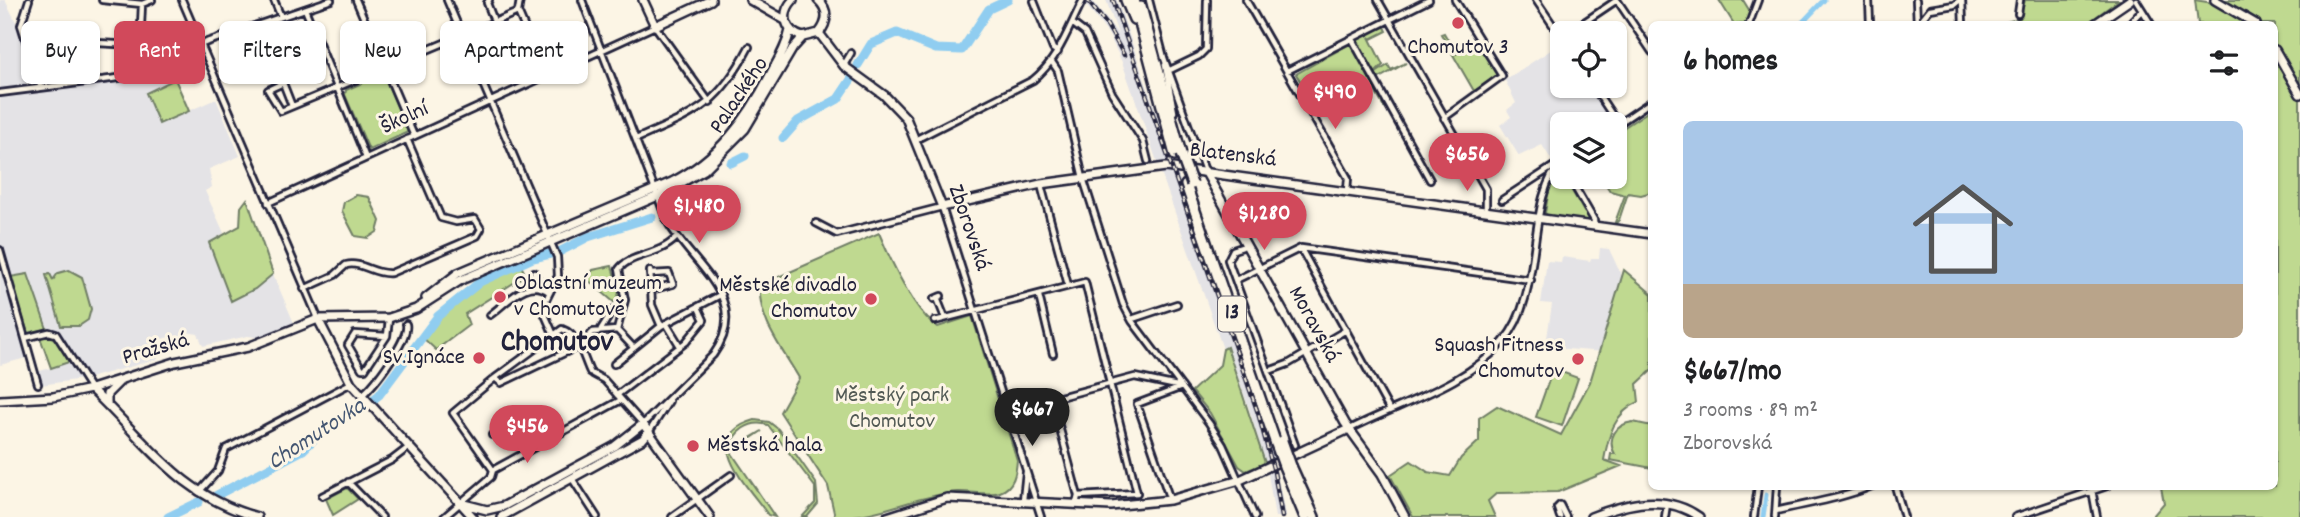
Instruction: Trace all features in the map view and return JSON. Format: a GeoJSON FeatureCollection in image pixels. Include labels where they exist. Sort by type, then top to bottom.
{"type":"FeatureCollection","features":[{"type":"Feature","properties":{"kind":"highway"},"geometry":{"type":"LineString","coordinates":[[1126,0],[1140,25]]}},
{"type":"Feature","properties":{"kind":"highway","name":"13"},"geometry":{"type":"LineString","coordinates":[[1141,1],[1140,25],[1189,184],[1279,443],[1314,517]]}},
{"type":"Feature","properties":{"kind":"highway","name":"13"},"geometry":{"type":"LineString","coordinates":[[1141,1],[1179,152]]}},
{"type":"Feature","properties":{"kind":"highway","name":"13"},"geometry":{"type":"LineString","coordinates":[[1289,462],[1305,517]]}},
{"type":"Feature","properties":{"kind":"street"},"geometry":{"type":"LineString","coordinates":[[29,0],[20,24],[40,85]]}},
{"type":"Feature","properties":{"kind":"street"},"geometry":{"type":"LineString","coordinates":[[102,0],[142,4],[152,0]]}},
{"type":"Feature","properties":{"kind":"street"},"geometry":{"type":"LineString","coordinates":[[182,0],[191,21]]}},
{"type":"Feature","properties":{"kind":"street"},"geometry":{"type":"LineString","coordinates":[[274,0],[281,17]]}},
{"type":"Feature","properties":{"kind":"street"},"geometry":{"type":"LineString","coordinates":[[205,42],[331,0]]}},
{"type":"Feature","properties":{"kind":"street"},"geometry":{"type":"LineString","coordinates":[[356,0],[365,21]]}},
{"type":"Feature","properties":{"kind":"street"},"geometry":{"type":"LineString","coordinates":[[447,0],[456,21]]}},
{"type":"Feature","properties":{"kind":"street"},"geometry":{"type":"LineString","coordinates":[[489,0],[487,4],[494,21],[518,12]]}},
{"type":"Feature","properties":{"kind":"street"},"geometry":{"type":"LineString","coordinates":[[520,0],[518,12],[522,21]]}},
{"type":"Feature","properties":{"kind":"street"},"geometry":{"type":"LineString","coordinates":[[460,503],[486,513],[569,472],[631,436],[704,367],[722,342],[728,321],[723,297],[676,238],[582,0]]}},
{"type":"Feature","properties":{"kind":"street"},"geometry":{"type":"LineString","coordinates":[[643,0],[655,26],[710,103]]}},
{"type":"Feature","properties":{"kind":"street"},"geometry":{"type":"LineString","coordinates":[[750,0],[785,20],[790,30],[803,37],[819,33],[826,22],[821,1]]}},
{"type":"Feature","properties":{"kind":"street"},"geometry":{"type":"LineString","coordinates":[[785,20],[787,8],[793,0]]}},
{"type":"Feature","properties":{"kind":"street"},"geometry":{"type":"LineString","coordinates":[[915,141],[1033,80],[1052,62],[1083,0]]}},
{"type":"Feature","properties":{"kind":"street"},"geometry":{"type":"LineString","coordinates":[[1170,70],[1206,49],[1207,0]]}},
{"type":"Feature","properties":{"kind":"street"},"geometry":{"type":"LineString","coordinates":[[1246,0],[1348,178],[1347,191]]}},
{"type":"Feature","properties":{"kind":"street"},"geometry":{"type":"LineString","coordinates":[[1378,0],[1486,189],[1486,210]]}},
{"type":"Feature","properties":{"kind":"street"},"geometry":{"type":"LineString","coordinates":[[1287,71],[1429,0]]}},
{"type":"Feature","properties":{"kind":"street"},"geometry":{"type":"LineString","coordinates":[[1444,118],[1502,76],[1455,0]]}},
{"type":"Feature","properties":{"kind":"street"},"geometry":{"type":"LineString","coordinates":[[1536,0],[1550,21]]}},
{"type":"Feature","properties":{"kind":"street"},"geometry":{"type":"LineString","coordinates":[[1586,21],[1617,0],[1648,46]]}},
{"type":"Feature","properties":{"kind":"street"},"geometry":{"type":"LineString","coordinates":[[1750,21],[1758,0]]}},
{"type":"Feature","properties":{"kind":"street"},"geometry":{"type":"LineString","coordinates":[[1869,0],[1870,21]]}},
{"type":"Feature","properties":{"kind":"street"},"geometry":{"type":"LineString","coordinates":[[1916,0],[1918,21]]}},
{"type":"Feature","properties":{"kind":"street"},"geometry":{"type":"LineString","coordinates":[[1920,21],[1930,9],[1954,5],[1961,0]]}},
{"type":"Feature","properties":{"kind":"street"},"geometry":{"type":"LineString","coordinates":[[1961,0],[1963,21]]}},
{"type":"Feature","properties":{"kind":"street"},"geometry":{"type":"LineString","coordinates":[[2018,14],[2020,0]]}},
{"type":"Feature","properties":{"kind":"street"},"geometry":{"type":"LineString","coordinates":[[2099,21],[2130,0]]}},
{"type":"Feature","properties":{"kind":"street"},"geometry":{"type":"LineString","coordinates":[[2136,0],[2149,21]]}},
{"type":"Feature","properties":{"kind":"street"},"geometry":{"type":"LineString","coordinates":[[2215,0],[2251,21]]}},
{"type":"Feature","properties":{"kind":"street","name":"Školní"},"geometry":{"type":"LineString","coordinates":[[588,56],[707,1]]}},
{"type":"Feature","properties":{"kind":"street"},"geometry":{"type":"LineString","coordinates":[[1034,1],[1053,49],[1058,52]]}},
{"type":"Feature","properties":{"kind":"street","name":"Moravská"},"geometry":{"type":"LineString","coordinates":[[1141,1],[1170,70],[1205,171],[1349,429],[1382,474],[1402,517]]}},
{"type":"Feature","properties":{"kind":"street"},"geometry":{"type":"LineString","coordinates":[[141,21],[142,4]]}},
{"type":"Feature","properties":{"kind":"street"},"geometry":{"type":"LineString","coordinates":[[771,12],[787,8]]}},
{"type":"Feature","properties":{"kind":"street"},"geometry":{"type":"LineString","coordinates":[[305,9],[366,158]]}},
{"type":"Feature","properties":{"kind":"street"},"geometry":{"type":"LineString","coordinates":[[2132,21],[2141,11]]}},
{"type":"Feature","properties":{"kind":"street"},"geometry":{"type":"LineString","coordinates":[[1072,23],[1085,33],[1112,93],[1143,141],[1147,161]]}},
{"type":"Feature","properties":{"kind":"street"},"geometry":{"type":"LineString","coordinates":[[20,24],[61,41],[114,45]]}},
{"type":"Feature","properties":{"kind":"street","name":"Palackého"},"geometry":{"type":"LineString","coordinates":[[657,193],[701,164],[735,132],[758,99],[790,30]]}},
{"type":"Feature","properties":{"kind":"street","name":"Zborovská"},"geometry":{"type":"LineString","coordinates":[[819,33],[846,68],[899,109],[915,141],[942,207],[1041,517]]}},
{"type":"Feature","properties":{"kind":"street","name":"Palackého"},"geometry":{"type":"LineString","coordinates":[[318,319],[389,318],[409,312],[461,279],[690,180],[729,149],[755,117],[793,48],[803,37]]}},
{"type":"Feature","properties":{"kind":"street"},"geometry":{"type":"LineString","coordinates":[[1352,38],[1430,180]]}},
{"type":"Feature","properties":{"kind":"street"},"geometry":{"type":"LineString","coordinates":[[636,139],[693,114],[710,103],[737,69],[749,47]]}},
{"type":"Feature","properties":{"kind":"street"},"geometry":{"type":"LineString","coordinates":[[846,68],[851,53]]}},
{"type":"Feature","properties":{"kind":"street"},"geometry":{"type":"LineString","coordinates":[[205,56],[304,289],[351,383],[473,517]]}},
{"type":"Feature","properties":{"kind":"street"},"geometry":{"type":"LineString","coordinates":[[2278,56],[2297,91]]}},
{"type":"Feature","properties":{"kind":"street"},"geometry":{"type":"LineString","coordinates":[[1164,58],[1179,152]]}},
{"type":"Feature","properties":{"kind":"street"},"geometry":{"type":"LineString","coordinates":[[1052,62],[1058,71],[1083,178],[1123,304],[1209,423],[1240,480],[1255,517]]}},
{"type":"Feature","properties":{"kind":"street"},"geometry":{"type":"LineString","coordinates":[[0,93],[40,85],[114,79]]}},
{"type":"Feature","properties":{"kind":"street"},"geometry":{"type":"LineString","coordinates":[[292,106],[283,83],[268,90],[277,109],[281,111],[344,84]]}},
{"type":"Feature","properties":{"kind":"street"},"geometry":{"type":"LineString","coordinates":[[392,84],[414,136]]}},
{"type":"Feature","properties":{"kind":"street"},"geometry":{"type":"LineString","coordinates":[[484,84],[557,257],[560,269],[542,308],[553,333]]}},
{"type":"Feature","properties":{"kind":"street","name":"Školní"},"geometry":{"type":"LineString","coordinates":[[268,203],[526,84]]}},
{"type":"Feature","properties":{"kind":"street"},"geometry":{"type":"LineString","coordinates":[[1627,118],[1648,104]]}},
{"type":"Feature","properties":{"kind":"street"},"geometry":{"type":"LineString","coordinates":[[304,289],[335,275],[346,265],[359,264],[384,274],[391,273],[477,236],[481,229],[475,219],[456,222],[441,218],[407,139]]}},
{"type":"Feature","properties":{"kind":"street","name":"Blatenská"},"geometry":{"type":"LineString","coordinates":[[816,223],[837,234],[1041,184],[1153,167],[1205,171],[1648,233]]}},
{"type":"Feature","properties":{"kind":"street"},"geometry":{"type":"LineString","coordinates":[[1502,200],[1550,170]]}},
{"type":"Feature","properties":{"kind":"street"},"geometry":{"type":"LineString","coordinates":[[1041,184],[1068,285]]}},
{"type":"Feature","properties":{"kind":"street"},"geometry":{"type":"LineString","coordinates":[[1077,500],[1111,506],[1170,500],[1216,489],[1289,462],[1349,429],[1457,378],[1492,354],[1516,323],[1531,280],[1543,199],[1550,186]]}},
{"type":"Feature","properties":{"kind":"street"},"geometry":{"type":"LineString","coordinates":[[1576,189],[1594,219],[1594,226]]}},
{"type":"Feature","properties":{"kind":"street"},"geometry":{"type":"LineString","coordinates":[[617,330],[624,294],[619,269],[623,263],[650,256],[676,238]]}},
{"type":"Feature","properties":{"kind":"street"},"geometry":{"type":"LineString","coordinates":[[1242,247],[1233,250],[1228,260],[1295,445]]}},
{"type":"Feature","properties":{"kind":"street"},"geometry":{"type":"LineString","coordinates":[[1236,280],[1301,248],[1531,280]]}},
{"type":"Feature","properties":{"kind":"street"},"geometry":{"type":"LineString","coordinates":[[1301,248],[1389,410]]}},
{"type":"Feature","properties":{"kind":"street"},"geometry":{"type":"LineString","coordinates":[[0,250],[38,384]]}},
{"type":"Feature","properties":{"kind":"street"},"geometry":{"type":"LineString","coordinates":[[650,256],[650,264]]}},
{"type":"Feature","properties":{"kind":"street"},"geometry":{"type":"LineString","coordinates":[[534,272],[540,285],[549,292]]}},
{"type":"Feature","properties":{"kind":"street"},"geometry":{"type":"LineString","coordinates":[[651,290],[673,284],[669,273],[650,272],[651,290],[652,305],[663,325],[680,346]]}},
{"type":"Feature","properties":{"kind":"street"},"geometry":{"type":"LineString","coordinates":[[887,517],[947,498],[1077,500],[1137,493],[1085,282],[935,321]]}},
{"type":"Feature","properties":{"kind":"street"},"geometry":{"type":"LineString","coordinates":[[491,315],[529,285],[540,285]]}},
{"type":"Feature","properties":{"kind":"street"},"geometry":{"type":"LineString","coordinates":[[1039,296],[1053,354]]}},
{"type":"Feature","properties":{"kind":"street"},"geometry":{"type":"LineString","coordinates":[[614,364],[632,346],[663,325],[723,297]]}},
{"type":"Feature","properties":{"kind":"street"},"geometry":{"type":"LineString","coordinates":[[937,298],[945,318]]}},
{"type":"Feature","properties":{"kind":"street"},"geometry":{"type":"LineString","coordinates":[[1132,319],[1177,304]]}},
{"type":"Feature","properties":{"kind":"street"},"geometry":{"type":"LineString","coordinates":[[617,394],[680,346],[704,320],[698,307]]}},
{"type":"Feature","properties":{"kind":"street"},"geometry":{"type":"LineString","coordinates":[[611,312],[615,309],[622,310]]}},
{"type":"Feature","properties":{"kind":"street"},"geometry":{"type":"LineString","coordinates":[[387,336],[355,334],[348,345],[362,369],[365,369],[387,336],[389,318]]}},
{"type":"Feature","properties":{"kind":"street"},"geometry":{"type":"LineString","coordinates":[[601,329],[608,318]]}},
{"type":"Feature","properties":{"kind":"street","name":"Pražská"},"geometry":{"type":"LineString","coordinates":[[0,400],[53,397],[91,389],[175,362],[248,347],[318,319]]}},
{"type":"Feature","properties":{"kind":"street"},"geometry":{"type":"LineString","coordinates":[[364,397],[406,334],[406,324]]}},
{"type":"Feature","properties":{"kind":"street"},"geometry":{"type":"LineString","coordinates":[[495,378],[501,383],[579,345],[593,332],[601,329],[617,330],[632,346]]}},
{"type":"Feature","properties":{"kind":"street"},"geometry":{"type":"LineString","coordinates":[[493,470],[453,413],[553,333],[566,330],[579,345],[592,373],[604,380],[643,424],[710,517]]}},
{"type":"Feature","properties":{"kind":"street"},"geometry":{"type":"LineString","coordinates":[[1269,371],[1346,330]]}},
{"type":"Feature","properties":{"kind":"street"},"geometry":{"type":"LineString","coordinates":[[25,338],[49,332],[56,334],[91,389],[182,481],[198,493],[238,514],[257,517]]}},
{"type":"Feature","properties":{"kind":"street"},"geometry":{"type":"LineString","coordinates":[[1007,411],[1135,377],[1182,387]]}},
{"type":"Feature","properties":{"kind":"street"},"geometry":{"type":"LineString","coordinates":[[107,404],[107,394],[121,380]]}},
{"type":"Feature","properties":{"kind":"street"},"geometry":{"type":"LineString","coordinates":[[198,493],[218,471],[226,449],[351,383]]}},
{"type":"Feature","properties":{"kind":"street"},"geometry":{"type":"LineString","coordinates":[[1170,500],[1137,404],[1182,387]]}},
{"type":"Feature","properties":{"kind":"street"},"geometry":{"type":"LineString","coordinates":[[501,517],[573,480],[643,439],[671,397]]}},
{"type":"Feature","properties":{"kind":"street"},"geometry":{"type":"LineString","coordinates":[[444,517],[491,477],[493,470],[621,400]]}},
{"type":"Feature","properties":{"kind":"street"},"geometry":{"type":"LineString","coordinates":[[1052,400],[1077,500]]}},
{"type":"Feature","properties":{"kind":"street"},"geometry":{"type":"LineString","coordinates":[[492,435],[529,412],[549,439]]}},
{"type":"Feature","properties":{"kind":"street"},"geometry":{"type":"LineString","coordinates":[[322,496],[391,460],[410,447]]}},
{"type":"Feature","properties":{"kind":"street","name":"Zborovská"},"geometry":{"type":"LineString","coordinates":[[1023,500],[1026,471]]}},
{"type":"Feature","properties":{"kind":"street"},"geometry":{"type":"LineString","coordinates":[[672,517],[731,474]]}},
{"type":"Feature","properties":{"kind":"street"},"geometry":{"type":"LineString","coordinates":[[573,480],[597,517]]}},
{"type":"Feature","properties":{"kind":"street"},"geometry":{"type":"LineString","coordinates":[[348,482],[382,517]]}},
{"type":"Feature","properties":{"kind":"street"},"geometry":{"type":"LineString","coordinates":[[1754,517],[1757,490]]}},
{"type":"Feature","properties":{"kind":"street"},"geometry":{"type":"LineString","coordinates":[[1777,490],[1776,514],[1829,498],[1840,499],[1862,490]]}},
{"type":"Feature","properties":{"kind":"street"},"geometry":{"type":"LineString","coordinates":[[1896,490],[1904,517]]}},
{"type":"Feature","properties":{"kind":"street"},"geometry":{"type":"LineString","coordinates":[[2015,517],[2092,490],[2097,517]]}},
{"type":"Feature","properties":{"kind":"street"},"geometry":{"type":"LineString","coordinates":[[1591,517],[1636,502],[1667,504],[1698,517]]}},
{"type":"Feature","properties":{"kind":"street"},"geometry":{"type":"LineString","coordinates":[[1665,517],[1667,504]]}},
{"type":"Feature","properties":{"kind":"street"},"geometry":{"type":"LineString","coordinates":[[1560,517],[1557,508],[1560,505],[1566,517]]}},
{"type":"Feature","properties":{"kind":"shaded area"},"geometry":{"type":"Polygon","coordinates":[[[0,0],[5,0],[21,36],[21,84],[25,84],[0,89],[0,0]]]}},
{"type":"Feature","properties":{"kind":"shaded area"},"geometry":{"type":"Polygon","coordinates":[[[1082,0],[1092,0],[1118,34],[1106,0],[1117,0],[1268,433],[1286,517],[1275,517],[1268,474],[1251,415],[1228,348],[1223,349],[1122,62],[1109,35],[1082,0]]]}},
{"type":"Feature","properties":{"kind":"shaded area"},"geometry":{"type":"Polygon","coordinates":[[[1550,51],[1550,98],[1595,98],[1605,112],[1550,112],[1550,157],[1542,145],[1519,156],[1500,125],[1511,117],[1507,110],[1516,103],[1505,80],[1550,51]]]}},
{"type":"Feature","properties":{"kind":"shaded area"},"geometry":{"type":"Polygon","coordinates":[[[100,82],[166,84],[146,94],[159,124],[216,99],[240,156],[209,169],[212,187],[205,191],[224,233],[209,244],[231,300],[255,289],[273,274],[294,323],[264,338],[248,336],[203,346],[198,334],[186,332],[186,340],[182,341],[173,336],[154,341],[158,359],[89,378],[57,329],[47,329],[28,275],[10,277],[0,244],[0,96],[44,87],[100,82]]]}},
{"type":"Feature","properties":{"kind":"shaded area"},"geometry":{"type":"Polygon","coordinates":[[[1600,248],[1609,249],[1640,315],[1604,352],[1554,348],[1547,338],[1552,304],[1541,303],[1547,261],[1561,262],[1562,257],[1590,261],[1591,258],[1599,258],[1600,248]]]}},
{"type":"Feature","properties":{"kind":"shaded area"},"geometry":{"type":"Polygon","coordinates":[[[0,269],[26,358],[0,365],[0,269]]]}},
{"type":"Feature","properties":{"kind":"shaded area"},"geometry":{"type":"Polygon","coordinates":[[[69,362],[82,379],[41,385],[37,372],[69,362]]]}},
{"type":"Feature","properties":{"kind":"green space"},"geometry":{"type":"Polygon","coordinates":[[[1719,0],[1743,0],[1751,13],[1747,21],[1732,21],[1719,0]]]}},
{"type":"Feature","properties":{"kind":"green space"},"geometry":{"type":"Polygon","coordinates":[[[2025,0],[2119,0],[2090,21],[2010,21],[2020,18],[2025,0]]]}},
{"type":"Feature","properties":{"kind":"green space"},"geometry":{"type":"Polygon","coordinates":[[[2195,0],[2219,4],[2247,21],[2198,21],[2195,0]]]}},
{"type":"Feature","properties":{"kind":"green space"},"geometry":{"type":"Polygon","coordinates":[[[2222,0],[2300,0],[2300,90],[2278,50],[2278,21],[2255,21],[2222,0]]]}},
{"type":"Feature","properties":{"kind":"green space"},"geometry":{"type":"Polygon","coordinates":[[[1384,25],[1387,31],[1371,39],[1369,37],[1383,65],[1373,75],[1388,65],[1391,70],[1406,63],[1376,80],[1387,105],[1384,107],[1373,88],[1345,103],[1336,101],[1317,108],[1296,74],[1384,25]]]}},
{"type":"Feature","properties":{"kind":"green space"},"geometry":{"type":"Polygon","coordinates":[[[1444,33],[1456,54],[1475,41],[1498,75],[1474,91],[1441,34],[1444,33]]]}},
{"type":"Feature","properties":{"kind":"green space"},"geometry":{"type":"Polygon","coordinates":[[[2278,62],[2293,90],[2300,97],[2300,517],[2152,517],[2164,503],[2162,490],[2278,490],[2278,62]]]}},
{"type":"Feature","properties":{"kind":"green space"},"geometry":{"type":"Polygon","coordinates":[[[165,84],[177,84],[189,111],[159,124],[146,93],[165,84]]]}},
{"type":"Feature","properties":{"kind":"green space"},"geometry":{"type":"Polygon","coordinates":[[[360,84],[387,84],[408,132],[369,150],[345,95],[346,90],[360,84]]]}},
{"type":"Feature","properties":{"kind":"green space"},"geometry":{"type":"Polygon","coordinates":[[[1648,112],[1648,193],[1628,193],[1619,220],[1614,225],[1625,195],[1609,189],[1627,189],[1627,125],[1648,112]]]}},
{"type":"Feature","properties":{"kind":"green space"},"geometry":{"type":"Polygon","coordinates":[[[1549,189],[1571,189],[1584,212],[1590,214],[1589,222],[1551,218],[1545,213],[1549,189]]]}},
{"type":"Feature","properties":{"kind":"green space"},"geometry":{"type":"Polygon","coordinates":[[[356,195],[369,197],[380,221],[377,232],[368,238],[355,236],[342,211],[344,202],[356,195]]]}},
{"type":"Feature","properties":{"kind":"green space"},"geometry":{"type":"Polygon","coordinates":[[[247,199],[273,274],[255,289],[231,301],[209,243],[240,226],[241,207],[247,199]]]}},
{"type":"Feature","properties":{"kind":"green space","name":"Městský park Chomutov"},"geometry":{"type":"Polygon","coordinates":[[[879,233],[912,298],[929,320],[938,327],[972,316],[1017,460],[1016,470],[1011,483],[1000,492],[941,494],[867,514],[835,517],[828,486],[780,412],[799,378],[767,322],[760,298],[760,285],[879,233]]]}},
{"type":"Feature","properties":{"kind":"green space"},"geometry":{"type":"Polygon","coordinates":[[[520,264],[526,275],[465,314],[469,325],[436,350],[423,338],[466,294],[492,277],[520,264]]]}},
{"type":"Feature","properties":{"kind":"green space"},"geometry":{"type":"Polygon","coordinates":[[[612,266],[619,292],[616,304],[587,279],[593,270],[612,266]]]}},
{"type":"Feature","properties":{"kind":"green space"},"geometry":{"type":"Polygon","coordinates":[[[69,270],[82,277],[91,309],[88,320],[79,326],[61,326],[46,275],[50,274],[53,280],[58,273],[69,270]]]}},
{"type":"Feature","properties":{"kind":"green space"},"geometry":{"type":"Polygon","coordinates":[[[1624,270],[1648,291],[1648,374],[1637,384],[1639,402],[1624,412],[1610,434],[1604,460],[1621,466],[1558,492],[1497,493],[1488,501],[1495,517],[1413,517],[1390,475],[1411,461],[1428,472],[1450,476],[1461,458],[1479,441],[1479,418],[1497,406],[1561,435],[1590,382],[1624,270]]]}},
{"type":"Feature","properties":{"kind":"green space"},"geometry":{"type":"Polygon","coordinates":[[[28,274],[47,329],[28,333],[10,277],[28,274]]]}},
{"type":"Feature","properties":{"kind":"green space"},"geometry":{"type":"Polygon","coordinates":[[[47,335],[57,340],[69,362],[51,368],[40,337],[47,335]]]}},
{"type":"Feature","properties":{"kind":"green space"},"geometry":{"type":"Polygon","coordinates":[[[1227,347],[1265,463],[1246,471],[1239,466],[1210,413],[1192,391],[1220,365],[1223,349],[1227,347]]]}},
{"type":"Feature","properties":{"kind":"green space"},"geometry":{"type":"Polygon","coordinates":[[[1553,369],[1578,378],[1562,426],[1536,417],[1553,369]]]}},
{"type":"Feature","properties":{"kind":"green space"},"geometry":{"type":"Polygon","coordinates":[[[755,420],[769,422],[778,429],[816,483],[818,504],[807,517],[802,517],[815,503],[815,487],[768,425],[755,424],[743,428],[734,438],[730,450],[762,431],[731,452],[775,517],[768,515],[732,463],[728,450],[729,438],[738,428],[755,420]]]}},
{"type":"Feature","properties":{"kind":"green space"},"geometry":{"type":"Polygon","coordinates":[[[1627,423],[1648,425],[1648,467],[1610,460],[1611,454],[1615,454],[1612,448],[1614,433],[1627,423]]]}},
{"type":"Feature","properties":{"kind":"green space"},"geometry":{"type":"Polygon","coordinates":[[[347,488],[358,499],[333,515],[326,499],[347,488]]]}},
{"type":"Feature","properties":{"kind":"waterway","name":"Chomutovka"},"geometry":{"type":"LineString","coordinates":[[858,65],[871,44],[897,33],[936,49],[962,50],[989,9],[1008,0]]}},
{"type":"Feature","properties":{"kind":"waterway"},"geometry":{"type":"LineString","coordinates":[[1804,21],[1824,0]]}},
{"type":"Feature","properties":{"kind":"waterway","name":"Chomutovka"},"geometry":{"type":"LineString","coordinates":[[783,138],[798,121],[838,99],[852,78]]}},
{"type":"Feature","properties":{"kind":"waterway","name":"Chomutovka"},"geometry":{"type":"LineString","coordinates":[[731,163],[745,156]]}},
{"type":"Feature","properties":{"kind":"waterway","name":"Chomutovka"},"geometry":{"type":"LineString","coordinates":[[672,206],[680,200]]}},
{"type":"Feature","properties":{"kind":"waterway","name":"Chomutovka"},"geometry":{"type":"LineString","coordinates":[[217,495],[303,450],[325,428],[361,409],[379,395],[438,316],[480,282],[533,258],[559,252],[588,237],[652,217]]}},
{"type":"Feature","properties":{"kind":"waterway"},"geometry":{"type":"LineString","coordinates":[[1763,517],[1766,495]]}},
{"type":"Feature","properties":{"kind":"waterway","name":"Chomutovka"},"geometry":{"type":"LineString","coordinates":[[168,517],[199,502]]}},
{"type":"Feature","properties":{"kind":"railway"},"geometry":{"type":"LineString","coordinates":[[1087,0],[1107,25],[1124,55]]}},
{"type":"Feature","properties":{"kind":"railway"},"geometry":{"type":"LineString","coordinates":[[1113,0],[1258,413],[1274,472],[1282,517]]}},
{"type":"Feature","properties":{"kind":"place","name":"Chomutov 3"},"geometry":{"type":"Point","coordinates":[1458,23]}},
{"type":"Feature","properties":{"kind":"place","name":"Oblastní muzeum v Chomutově"},"geometry":{"type":"Point","coordinates":[500,297]}},
{"type":"Feature","properties":{"kind":"place","name":"Městské divadlo Chomutov"},"geometry":{"type":"Point","coordinates":[871,299]}},
{"type":"Feature","properties":{"kind":"place","name":"Sv.Ignáce"},"geometry":{"type":"Point","coordinates":[479,358]}},
{"type":"Feature","properties":{"kind":"place","name":"Squash Fitness Chomutov"},"geometry":{"type":"Point","coordinates":[1578,359]}},
{"type":"Feature","properties":{"kind":"place","name":"Městská hala"},"geometry":{"type":"Point","coordinates":[693,446]}},
{"type":"Feature","properties":{"kind":"district","name":"Chomutov"},"geometry":{"type":"Point","coordinates":[557,344]}}]}
